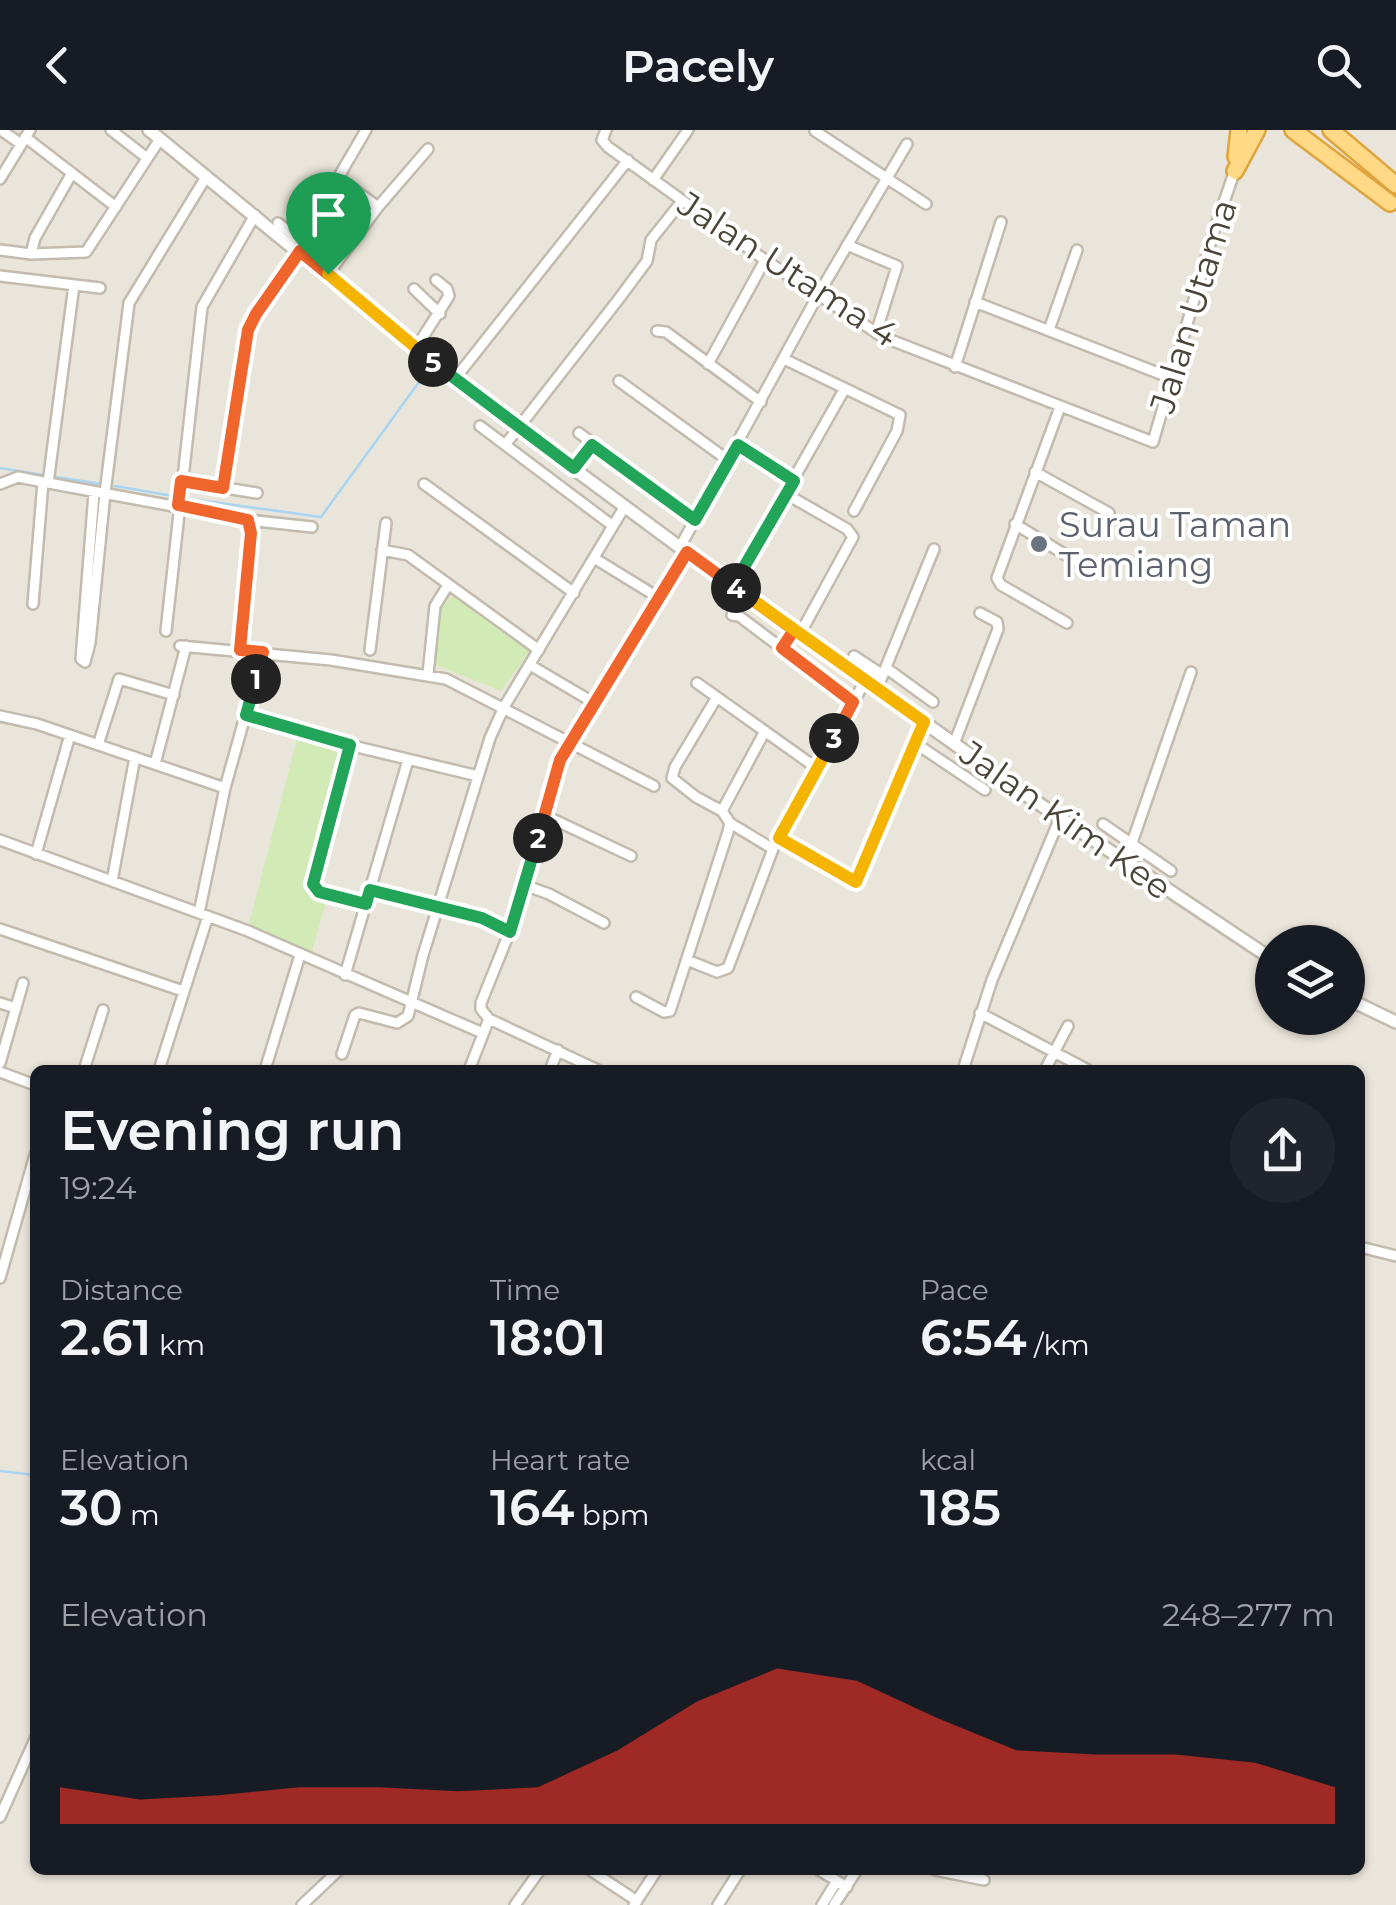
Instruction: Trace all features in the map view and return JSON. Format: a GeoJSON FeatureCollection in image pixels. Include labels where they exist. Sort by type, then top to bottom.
{"type":"FeatureCollection","features":[{"type":"Feature","properties":{"kind":"highway"},"geometry":{"type":"LineString","coordinates":[[1235,171],[1244,130]]}},
{"type":"Feature","properties":{"kind":"highway"},"geometry":{"type":"LineString","coordinates":[[1235,171],[1257,130]]}},
{"type":"Feature","properties":{"kind":"highway"},"geometry":{"type":"LineString","coordinates":[[1294,130],[1393,206]]}},
{"type":"Feature","properties":{"kind":"highway"},"geometry":{"type":"LineString","coordinates":[[1307,130],[1393,206]]}},
{"type":"Feature","properties":{"kind":"highway"},"geometry":{"type":"LineString","coordinates":[[1332,130],[1396,184]]}},
{"type":"Feature","properties":{"kind":"street"},"geometry":{"type":"LineString","coordinates":[[1,130],[26,137],[116,207]]}},
{"type":"Feature","properties":{"kind":"street"},"geometry":{"type":"LineString","coordinates":[[111,130],[148,158]]}},
{"type":"Feature","properties":{"kind":"street","name":"Jalan Kim Kee"},"geometry":{"type":"LineString","coordinates":[[148,130],[331,270],[416,348],[518,428],[954,744],[1125,863],[1255,947]]}},
{"type":"Feature","properties":{"kind":"street"},"geometry":{"type":"LineString","coordinates":[[366,130],[337,174],[378,207]]}},
{"type":"Feature","properties":{"kind":"street"},"geometry":{"type":"LineString","coordinates":[[653,180],[688,130]]}},
{"type":"Feature","properties":{"kind":"street"},"geometry":{"type":"LineString","coordinates":[[815,131],[926,204]]}},
{"type":"Feature","properties":{"kind":"street","name":"Jalan Utama 4"},"geometry":{"type":"LineString","coordinates":[[604,135],[653,180],[876,333],[1153,442]]}},
{"type":"Feature","properties":{"kind":"street"},"geometry":{"type":"LineString","coordinates":[[0,179],[26,137]]}},
{"type":"Feature","properties":{"kind":"street"},"geometry":{"type":"LineString","coordinates":[[0,250],[82,254],[90,249],[160,139]]}},
{"type":"Feature","properties":{"kind":"street"},"geometry":{"type":"LineString","coordinates":[[471,1065],[486,1017],[481,1003],[510,932],[555,771],[659,598],[695,520],[818,295],[907,144]]}},
{"type":"Feature","properties":{"kind":"street"},"geometry":{"type":"LineString","coordinates":[[331,270],[428,149]]}},
{"type":"Feature","properties":{"kind":"street"},"geometry":{"type":"LineString","coordinates":[[454,380],[628,160]]}},
{"type":"Feature","properties":{"kind":"street","name":"Jalan Utama"},"geometry":{"type":"LineString","coordinates":[[1153,442],[1235,171]]}},
{"type":"Feature","properties":{"kind":"street"},"geometry":{"type":"LineString","coordinates":[[31,254],[35,238],[72,173]]}},
{"type":"Feature","properties":{"kind":"street"},"geometry":{"type":"LineString","coordinates":[[103,488],[90,644],[85,662],[81,658],[103,488],[129,303],[206,177]]}},
{"type":"Feature","properties":{"kind":"street"},"geometry":{"type":"LineString","coordinates":[[223,488],[248,330],[325,196]]}},
{"type":"Feature","properties":{"kind":"street"},"geometry":{"type":"LineString","coordinates":[[505,445],[644,265],[651,240],[682,201]]}},
{"type":"Feature","properties":{"kind":"street"},"geometry":{"type":"LineString","coordinates":[[166,631],[202,307],[255,215]]}},
{"type":"Feature","properties":{"kind":"street"},"geometry":{"type":"LineString","coordinates":[[278,222],[295,243]]}},
{"type":"Feature","properties":{"kind":"street"},"geometry":{"type":"LineString","coordinates":[[955,366],[1002,222]]}},
{"type":"Feature","properties":{"kind":"street"},"geometry":{"type":"LineString","coordinates":[[847,245],[897,266],[876,333]]}},
{"type":"Feature","properties":{"kind":"street"},"geometry":{"type":"LineString","coordinates":[[1049,330],[1076,250]]}},
{"type":"Feature","properties":{"kind":"street"},"geometry":{"type":"LineString","coordinates":[[708,364],[765,260]]}},
{"type":"Feature","properties":{"kind":"street"},"geometry":{"type":"LineString","coordinates":[[0,276],[100,288]]}},
{"type":"Feature","properties":{"kind":"street"},"geometry":{"type":"LineString","coordinates":[[416,348],[449,296],[436,280]]}},
{"type":"Feature","properties":{"kind":"street"},"geometry":{"type":"LineString","coordinates":[[34,604],[74,285]]}},
{"type":"Feature","properties":{"kind":"street"},"geometry":{"type":"LineString","coordinates":[[414,289],[440,314]]}},
{"type":"Feature","properties":{"kind":"street"},"geometry":{"type":"LineString","coordinates":[[975,302],[1172,378]]}},
{"type":"Feature","properties":{"kind":"street"},"geometry":{"type":"LineString","coordinates":[[657,331],[666,332],[761,402]]}},
{"type":"Feature","properties":{"kind":"street"},"geometry":{"type":"LineString","coordinates":[[784,359],[900,416],[854,511]]}},
{"type":"Feature","properties":{"kind":"street"},"geometry":{"type":"LineString","coordinates":[[619,380],[728,461]]}},
{"type":"Feature","properties":{"kind":"street"},"geometry":{"type":"LineString","coordinates":[[733,586],[844,390]]}},
{"type":"Feature","properties":{"kind":"street"},"geometry":{"type":"LineString","coordinates":[[1060,407],[997,578],[1001,585],[1067,623]]}},
{"type":"Feature","properties":{"kind":"street"},"geometry":{"type":"LineString","coordinates":[[480,426],[613,526]]}},
{"type":"Feature","properties":{"kind":"street"},"geometry":{"type":"LineString","coordinates":[[579,433],[695,520]]}},
{"type":"Feature","properties":{"kind":"street"},"geometry":{"type":"LineString","coordinates":[[574,468],[592,445]]}},
{"type":"Feature","properties":{"kind":"street"},"geometry":{"type":"LineString","coordinates":[[738,445],[794,481]]}},
{"type":"Feature","properties":{"kind":"street"},"geometry":{"type":"LineString","coordinates":[[1035,472],[1109,513]]}},
{"type":"Feature","properties":{"kind":"street"},"geometry":{"type":"LineString","coordinates":[[4,485],[18,477],[180,494],[223,488],[257,493]]}},
{"type":"Feature","properties":{"kind":"street"},"geometry":{"type":"LineString","coordinates":[[424,484],[574,593]]}},
{"type":"Feature","properties":{"kind":"street"},"geometry":{"type":"LineString","coordinates":[[180,494],[248,520],[312,528]]}},
{"type":"Feature","properties":{"kind":"street"},"geometry":{"type":"LineString","coordinates":[[782,648],[797,632],[853,537],[786,494]]}},
{"type":"Feature","properties":{"kind":"street"},"geometry":{"type":"LineString","coordinates":[[342,1054],[355,1015],[396,1023],[406,1019],[478,776],[504,706],[625,506]]}},
{"type":"Feature","properties":{"kind":"street"},"geometry":{"type":"LineString","coordinates":[[240,650],[251,533],[248,520]]}},
{"type":"Feature","properties":{"kind":"street"},"geometry":{"type":"LineString","coordinates":[[370,650],[386,523]]}},
{"type":"Feature","properties":{"kind":"street"},"geometry":{"type":"LineString","coordinates":[[1015,524],[1092,572]]}},
{"type":"Feature","properties":{"kind":"street"},"geometry":{"type":"LineString","coordinates":[[382,550],[408,555],[539,650]]}},
{"type":"Feature","properties":{"kind":"street"},"geometry":{"type":"LineString","coordinates":[[877,689],[934,550]]}},
{"type":"Feature","properties":{"kind":"street"},"geometry":{"type":"LineString","coordinates":[[594,558],[659,598]]}},
{"type":"Feature","properties":{"kind":"street"},"geometry":{"type":"LineString","coordinates":[[428,674],[436,606],[448,584]]}},
{"type":"Feature","properties":{"kind":"street"},"geometry":{"type":"LineString","coordinates":[[954,744],[998,629],[997,622],[980,613]]}},
{"type":"Feature","properties":{"kind":"street"},"geometry":{"type":"LineString","coordinates":[[732,614],[853,702]]}},
{"type":"Feature","properties":{"kind":"street"},"geometry":{"type":"LineString","coordinates":[[156,764],[183,646],[263,652],[428,674],[458,683],[654,786]]}},
{"type":"Feature","properties":{"kind":"street"},"geometry":{"type":"LineString","coordinates":[[161,1065],[204,914],[224,788],[263,652]]}},
{"type":"Feature","properties":{"kind":"street"},"geometry":{"type":"LineString","coordinates":[[854,656],[933,702]]}},
{"type":"Feature","properties":{"kind":"street"},"geometry":{"type":"LineString","coordinates":[[530,665],[596,704]]}},
{"type":"Feature","properties":{"kind":"street"},"geometry":{"type":"LineString","coordinates":[[1125,863],[1191,672]]}},
{"type":"Feature","properties":{"kind":"street"},"geometry":{"type":"LineString","coordinates":[[98,745],[118,680],[174,695]]}},
{"type":"Feature","properties":{"kind":"street"},"geometry":{"type":"LineString","coordinates":[[865,681],[779,838],[856,882],[924,722]]}},
{"type":"Feature","properties":{"kind":"street"},"geometry":{"type":"LineString","coordinates":[[697,683],[818,769]]}},
{"type":"Feature","properties":{"kind":"street"},"geometry":{"type":"LineString","coordinates":[[687,960],[717,972],[728,968],[774,848],[730,824],[722,811],[672,778],[717,697]]}},
{"type":"Feature","properties":{"kind":"street"},"geometry":{"type":"LineString","coordinates":[[246,715],[478,776]]}},
{"type":"Feature","properties":{"kind":"street"},"geometry":{"type":"LineString","coordinates":[[0,728],[2,716],[224,788]]}},
{"type":"Feature","properties":{"kind":"street"},"geometry":{"type":"LineString","coordinates":[[722,811],[765,732]]}},
{"type":"Feature","properties":{"kind":"street"},"geometry":{"type":"LineString","coordinates":[[36,854],[70,736]]}},
{"type":"Feature","properties":{"kind":"street"},"geometry":{"type":"LineString","coordinates":[[915,743],[985,790]]}},
{"type":"Feature","properties":{"kind":"street"},"geometry":{"type":"LineString","coordinates":[[350,745],[313,884],[319,892],[366,904]]}},
{"type":"Feature","properties":{"kind":"street"},"geometry":{"type":"LineString","coordinates":[[112,882],[135,757]]}},
{"type":"Feature","properties":{"kind":"street"},"geometry":{"type":"LineString","coordinates":[[346,975],[408,760]]}},
{"type":"Feature","properties":{"kind":"street"},"geometry":{"type":"LineString","coordinates":[[544,816],[631,856]]}},
{"type":"Feature","properties":{"kind":"street"},"geometry":{"type":"LineString","coordinates":[[965,1065],[980,1013],[1060,818]]}},
{"type":"Feature","properties":{"kind":"street"},"geometry":{"type":"LineString","coordinates":[[636,997],[664,1012],[670,1011],[730,824]]}},
{"type":"Feature","properties":{"kind":"street"},"geometry":{"type":"LineString","coordinates":[[1103,824],[1171,871]]}},
{"type":"Feature","properties":{"kind":"street"},"geometry":{"type":"LineString","coordinates":[[0,840],[204,914],[478,1031]]}},
{"type":"Feature","properties":{"kind":"street"},"geometry":{"type":"LineString","coordinates":[[524,886],[549,894],[604,923]]}},
{"type":"Feature","properties":{"kind":"street"},"geometry":{"type":"LineString","coordinates":[[370,890],[482,918],[510,932]]}},
{"type":"Feature","properties":{"kind":"street"},"geometry":{"type":"LineString","coordinates":[[0,928],[183,991]]}},
{"type":"Feature","properties":{"kind":"street"},"geometry":{"type":"LineString","coordinates":[[267,1065],[300,954]]}},
{"type":"Feature","properties":{"kind":"street"},"geometry":{"type":"LineString","coordinates":[[0,1062],[23,983]]}},
{"type":"Feature","properties":{"kind":"street"},"geometry":{"type":"LineString","coordinates":[[0,1003],[16,1008]]}},
{"type":"Feature","properties":{"kind":"street"},"geometry":{"type":"LineString","coordinates":[[1365,1007],[1396,1022]]}},
{"type":"Feature","properties":{"kind":"street"},"geometry":{"type":"LineString","coordinates":[[86,1065],[103,1010]]}},
{"type":"Feature","properties":{"kind":"street"},"geometry":{"type":"LineString","coordinates":[[980,1013],[1079,1065]]}},
{"type":"Feature","properties":{"kind":"street"},"geometry":{"type":"LineString","coordinates":[[486,1017],[588,1065]]}},
{"type":"Feature","properties":{"kind":"street"},"geometry":{"type":"LineString","coordinates":[[1048,1065],[1068,1026]]}},
{"type":"Feature","properties":{"kind":"street"},"geometry":{"type":"LineString","coordinates":[[552,1065],[558,1050]]}},
{"type":"Feature","properties":{"kind":"street"},"geometry":{"type":"LineString","coordinates":[[0,1072],[30,1083]]}},
{"type":"Feature","properties":{"kind":"street"},"geometry":{"type":"LineString","coordinates":[[0,1278],[30,1173]]}},
{"type":"Feature","properties":{"kind":"street"},"geometry":{"type":"LineString","coordinates":[[1365,1248],[1396,1256]]}},
{"type":"Feature","properties":{"kind":"street"},"geometry":{"type":"LineString","coordinates":[[0,1816],[30,1750]]}},
{"type":"Feature","properties":{"kind":"street"},"geometry":{"type":"LineString","coordinates":[[302,1905],[334,1875]]}},
{"type":"Feature","properties":{"kind":"street"},"geometry":{"type":"LineString","coordinates":[[515,1905],[536,1875]]}},
{"type":"Feature","properties":{"kind":"street"},"geometry":{"type":"LineString","coordinates":[[597,1875],[635,1903],[654,1875]]}},
{"type":"Feature","properties":{"kind":"street"},"geometry":{"type":"LineString","coordinates":[[718,1905],[737,1875]]}},
{"type":"Feature","properties":{"kind":"street"},"geometry":{"type":"LineString","coordinates":[[828,1875],[842,1884]]}},
{"type":"Feature","properties":{"kind":"street"},"geometry":{"type":"LineString","coordinates":[[822,1905],[852,1875]]}},
{"type":"Feature","properties":{"kind":"street"},"geometry":{"type":"LineString","coordinates":[[960,1875],[984,1880]]}},
{"type":"Feature","properties":{"kind":"street"},"geometry":{"type":"LineString","coordinates":[[834,1905],[842,1884]]}},
{"type":"Feature","properties":{"kind":"shaded area"},"geometry":{"type":"Polygon","coordinates":[[[0,130],[1396,130],[1396,1905],[0,1905],[0,130]]]}},
{"type":"Feature","properties":{"kind":"green space"},"geometry":{"type":"Polygon","coordinates":[[[452,596],[532,648],[501,691],[433,664],[442,607],[452,596]]]}},
{"type":"Feature","properties":{"kind":"green space"},"geometry":{"type":"Polygon","coordinates":[[[297,739],[335,750],[340,759],[307,886],[316,897],[326,901],[312,952],[249,924],[297,739]]]}},
{"type":"Feature","properties":{"kind":"waterway"},"geometry":{"type":"LineString","coordinates":[[185,498],[321,517],[427,371]]}},
{"type":"Feature","properties":{"kind":"waterway"},"geometry":{"type":"LineString","coordinates":[[0,468],[44,475]]}},
{"type":"Feature","properties":{"kind":"waterway"},"geometry":{"type":"LineString","coordinates":[[56,477],[102,484]]}},
{"type":"Feature","properties":{"kind":"waterway"},"geometry":{"type":"LineString","coordinates":[[115,486],[173,496]]}},
{"type":"Feature","properties":{"kind":"waterway"},"geometry":{"type":"LineString","coordinates":[[0,1471],[30,1474]]}},
{"type":"Feature","properties":{"kind":"place","name":"Surau Taman Temiang"},"geometry":{"type":"Point","coordinates":[1039,544]}},
{"type":"Feature","properties":{"kind":"route"},"geometry":{"type":"LineString","coordinates":[[328,274],[300,251],[256,314],[248,330],[223,488],[181,481],[178,505],[248,520],[251,533],[240,650],[263,652],[246,715],[350,745],[314,889],[366,904],[370,890],[482,918],[510,932],[560,760],[687,552],[733,586],[794,630],[782,648],[853,702],[779,838],[852,883],[859,880],[924,722],[733,586],[794,481],[738,445],[695,520],[592,445],[574,468],[454,380],[328,274]]}}]}
